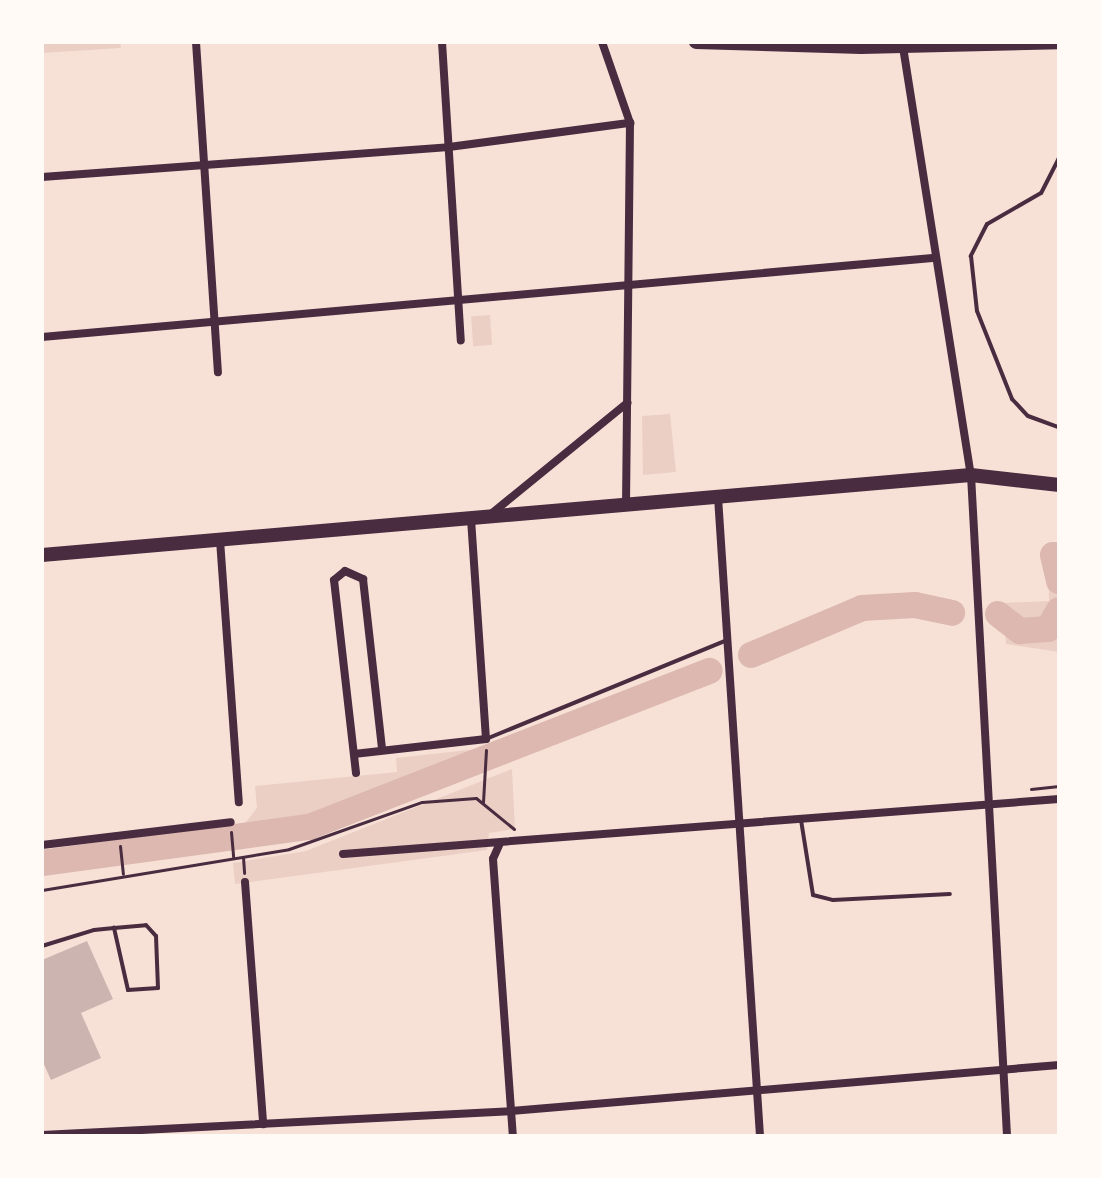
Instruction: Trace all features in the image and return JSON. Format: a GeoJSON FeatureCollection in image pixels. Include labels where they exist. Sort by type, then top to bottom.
{"type":"FeatureCollection","features":[{"type":"Feature","properties":{"kind":"main road"},"geometry":{"type":"LineString","coordinates":[[696,42],[903,47],[1059,42]]}},
{"type":"Feature","properties":{"kind":"main road"},"geometry":{"type":"LineString","coordinates":[[42,555],[971,475],[1059,485]]}},
{"type":"Feature","properties":{"kind":"street"},"geometry":{"type":"LineString","coordinates":[[196,42],[218,372]]}},
{"type":"Feature","properties":{"kind":"street"},"geometry":{"type":"LineString","coordinates":[[442,42],[461,340]]}},
{"type":"Feature","properties":{"kind":"street"},"geometry":{"type":"LineString","coordinates":[[602,42],[630,123],[626,505]]}},
{"type":"Feature","properties":{"kind":"street"},"geometry":{"type":"LineString","coordinates":[[903,47],[933,258],[971,475],[1007,1136]]}},
{"type":"Feature","properties":{"kind":"street"},"geometry":{"type":"LineString","coordinates":[[42,177],[449,147],[630,123]]}},
{"type":"Feature","properties":{"kind":"street"},"geometry":{"type":"LineString","coordinates":[[42,337],[933,258]]}},
{"type":"Feature","properties":{"kind":"street"},"geometry":{"type":"LineString","coordinates":[[488,517],[627,403]]}},
{"type":"Feature","properties":{"kind":"street"},"geometry":{"type":"LineString","coordinates":[[718,497],[760,1136]]}},
{"type":"Feature","properties":{"kind":"street"},"geometry":{"type":"LineString","coordinates":[[354,754],[486,739],[471,517]]}},
{"type":"Feature","properties":{"kind":"street"},"geometry":{"type":"LineString","coordinates":[[220,540],[239,802]]}},
{"type":"Feature","properties":{"kind":"street"},"geometry":{"type":"LineString","coordinates":[[356,773],[334,580],[345,571],[363,579],[382,749]]}},
{"type":"Feature","properties":{"kind":"street"},"geometry":{"type":"LineString","coordinates":[[343,854],[1059,799]]}},
{"type":"Feature","properties":{"kind":"street"},"geometry":{"type":"LineString","coordinates":[[42,845],[231,822]]}},
{"type":"Feature","properties":{"kind":"street"},"geometry":{"type":"LineString","coordinates":[[500,843],[493,859],[513,1136]]}},
{"type":"Feature","properties":{"kind":"street"},"geometry":{"type":"LineString","coordinates":[[245,882],[263,1124]]}},
{"type":"Feature","properties":{"kind":"street"},"geometry":{"type":"LineString","coordinates":[[42,1135],[511,1111],[1059,1065]]}},
{"type":"Feature","properties":{"kind":"lane"},"geometry":{"type":"LineString","coordinates":[[1059,158],[1041,193],[987,224],[971,256],[977,311],[1007,389],[1028,416],[1059,427]]}},
{"type":"Feature","properties":{"kind":"lane"},"geometry":{"type":"LineString","coordinates":[[486,739],[727,640]]}},
{"type":"Feature","properties":{"kind":"lane"},"geometry":{"type":"LineString","coordinates":[[801,820],[813,895],[833,900],[950,894]]}},
{"type":"Feature","properties":{"kind":"lane"},"geometry":{"type":"LineString","coordinates":[[42,946],[114,928],[153,929],[158,988],[128,990],[114,928]]}},
{"type":"Feature","properties":{"kind":"path"},"geometry":{"type":"LineString","coordinates":[[483,802],[486,755]]}},
{"type":"Feature","properties":{"kind":"path"},"geometry":{"type":"LineString","coordinates":[[42,890],[123,874],[289,849],[422,802],[462,797],[483,802],[515,829]]}},
{"type":"Feature","properties":{"kind":"path"},"geometry":{"type":"LineString","coordinates":[[231,834],[233,857]]}},
{"type":"Feature","properties":{"kind":"path"},"geometry":{"type":"LineString","coordinates":[[243,857],[245,882]]}},
{"type":"Feature","properties":{"kind":"path"},"geometry":{"type":"LineString","coordinates":[[122,859],[123,874]]}},
{"type":"Feature","properties":{"kind":"shaded area"},"geometry":{"type":"Polygon","coordinates":[[[42,42],[120,42],[121,48],[42,53],[42,42]]]}},
{"type":"Feature","properties":{"kind":"shaded area"},"geometry":{"type":"Polygon","coordinates":[[[490,315],[492,345],[473,346],[471,316],[490,315]]]}},
{"type":"Feature","properties":{"kind":"shaded area"},"geometry":{"type":"Polygon","coordinates":[[[670,414],[676,472],[643,475],[642,416],[670,414]]]}},
{"type":"Feature","properties":{"kind":"shaded area"},"geometry":{"type":"Polygon","coordinates":[[[1048,549],[1059,553],[1059,652],[1006,644],[1003,603],[1049,601],[1048,549]]]}},
{"type":"Feature","properties":{"kind":"shaded area"},"geometry":{"type":"Polygon","coordinates":[[[495,747],[329,810],[236,835],[257,808],[255,786],[397,772],[396,758],[495,747]]]}},
{"type":"Feature","properties":{"kind":"shaded area"},"geometry":{"type":"Polygon","coordinates":[[[512,769],[515,829],[489,833],[487,850],[235,884],[233,863],[306,851],[512,769]]]}},
{"type":"Feature","properties":{"kind":"building"},"geometry":{"type":"Polygon","coordinates":[[[87,941],[113,999],[81,1013],[101,1058],[51,1080],[42,1060],[42,960],[87,941]]]}},
{"type":"Feature","properties":{"kind":"waterway"},"geometry":{"type":"LineString","coordinates":[[1059,557],[1053,555],[1059,581]]}},
{"type":"Feature","properties":{"kind":"waterway"},"geometry":{"type":"LineString","coordinates":[[751,655],[862,608],[915,605],[952,613]]}},
{"type":"Feature","properties":{"kind":"waterway"},"geometry":{"type":"LineString","coordinates":[[998,614],[1020,631],[1048,629],[1059,610]]}},
{"type":"Feature","properties":{"kind":"waterway"},"geometry":{"type":"LineString","coordinates":[[42,863],[309,827],[710,671]]}}]}
